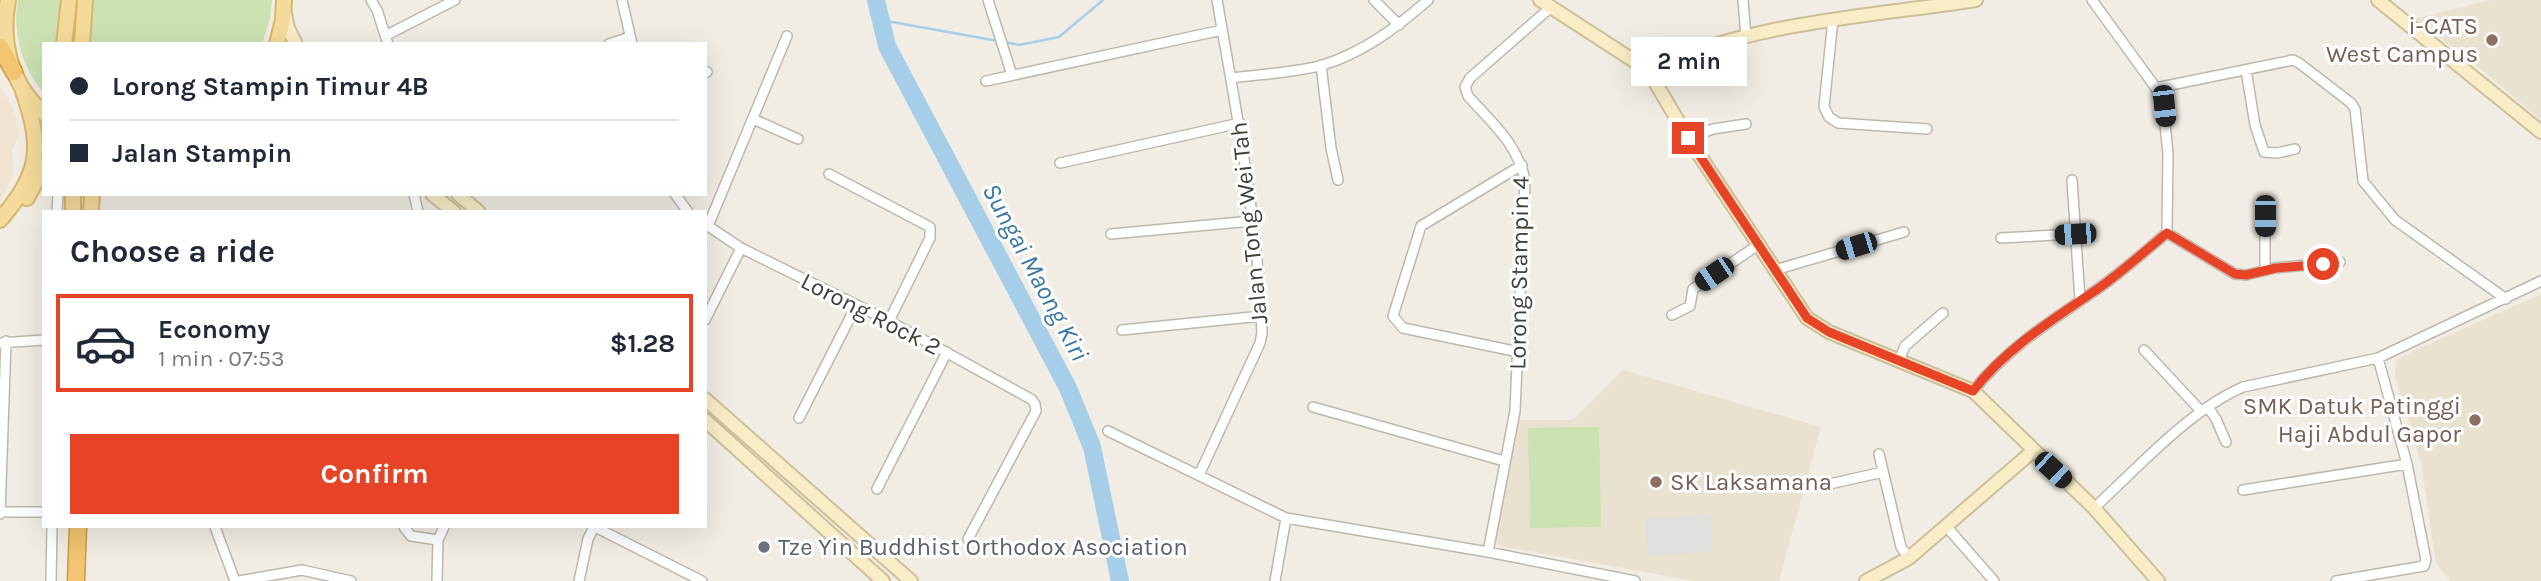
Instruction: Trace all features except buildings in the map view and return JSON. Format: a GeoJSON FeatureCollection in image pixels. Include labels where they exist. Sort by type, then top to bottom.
{"type":"FeatureCollection","features":[{"type":"Feature","properties":{"kind":"highway"},"geometry":{"type":"LineString","coordinates":[[0,47],[14,72]]}},
{"type":"Feature","properties":{"kind":"highway"},"geometry":{"type":"LineString","coordinates":[[76,581],[78,528]]}},
{"type":"Feature","properties":{"kind":"main road"},"geometry":{"type":"LineString","coordinates":[[0,220],[22,191],[36,155],[35,126],[10,63],[5,32],[8,0]]}},
{"type":"Feature","properties":{"kind":"main road"},"geometry":{"type":"LineString","coordinates":[[64,42],[69,0]]}},
{"type":"Feature","properties":{"kind":"main road"},"geometry":{"type":"LineString","coordinates":[[82,42],[85,0]]}},
{"type":"Feature","properties":{"kind":"main road"},"geometry":{"type":"LineString","coordinates":[[277,42],[284,3]]}},
{"type":"Feature","properties":{"kind":"main road"},"geometry":{"type":"LineString","coordinates":[[23,91],[42,111]]}},
{"type":"Feature","properties":{"kind":"main road"},"geometry":{"type":"LineString","coordinates":[[0,231],[21,208],[42,170]]}},
{"type":"Feature","properties":{"kind":"street"},"geometry":{"type":"LineString","coordinates":[[371,0],[388,39],[455,0]]}},
{"type":"Feature","properties":{"kind":"street"},"geometry":{"type":"LineString","coordinates":[[622,0],[631,40]]}},
{"type":"Feature","properties":{"kind":"street"},"geometry":{"type":"LineString","coordinates":[[988,0],[1012,75]]}},
{"type":"Feature","properties":{"kind":"street","name":"Jalan Tong Wei Tah"},"geometry":{"type":"LineString","coordinates":[[1199,475],[1260,343],[1262,316],[1240,123],[1217,0]]}},
{"type":"Feature","properties":{"kind":"street"},"geometry":{"type":"LineString","coordinates":[[1374,0],[1399,25]]}},
{"type":"Feature","properties":{"kind":"street"},"geometry":{"type":"LineString","coordinates":[[1231,78],[1321,65],[1360,50],[1399,25],[1428,0]]}},
{"type":"Feature","properties":{"kind":"street"},"geometry":{"type":"LineString","coordinates":[[1742,0],[1746,37]]}},
{"type":"Feature","properties":{"kind":"street"},"geometry":{"type":"LineString","coordinates":[[1648,70],[1674,58],[1746,37],[1833,19],[1943,2],[1976,0]]}},
{"type":"Feature","properties":{"kind":"street"},"geometry":{"type":"LineString","coordinates":[[2092,0],[2156,88],[2164,106],[2168,153],[2167,233]]}},
{"type":"Feature","properties":{"kind":"street"},"geometry":{"type":"LineString","coordinates":[[2378,0],[2541,132]]}},
{"type":"Feature","properties":{"kind":"street"},"geometry":{"type":"LineString","coordinates":[[284,3],[288,28],[295,42]]}},
{"type":"Feature","properties":{"kind":"street"},"geometry":{"type":"LineString","coordinates":[[1545,4],[1648,70],[1688,138],[1758,246],[1800,309],[1817,326],[1973,391],[2094,508],[2158,581]]}},
{"type":"Feature","properties":{"kind":"street","name":"Lorong Stampin 4"},"geometry":{"type":"LineString","coordinates":[[1488,552],[1515,411],[1525,180],[1522,165],[1513,146],[1468,96],[1465,87],[1470,78],[1545,4]]}},
{"type":"Feature","properties":{"kind":"street"},"geometry":{"type":"LineString","coordinates":[[1833,19],[1824,107],[1829,117],[1838,122],[1927,129]]}},
{"type":"Feature","properties":{"kind":"street"},"geometry":{"type":"LineString","coordinates":[[986,80],[1222,30]]}},
{"type":"Feature","properties":{"kind":"street"},"geometry":{"type":"LineString","coordinates":[[707,225],[787,36]]}},
{"type":"Feature","properties":{"kind":"street"},"geometry":{"type":"LineString","coordinates":[[2156,88],[2293,60],[2351,103],[2355,109],[2363,180],[2395,220],[2506,299]]}},
{"type":"Feature","properties":{"kind":"street"},"geometry":{"type":"LineString","coordinates":[[1321,65],[1331,148],[1338,180]]}},
{"type":"Feature","properties":{"kind":"street"},"geometry":{"type":"LineString","coordinates":[[2246,69],[2258,139],[2264,152],[2277,153],[2295,149]]}},
{"type":"Feature","properties":{"kind":"street"},"geometry":{"type":"LineString","coordinates":[[753,119],[798,139]]}},
{"type":"Feature","properties":{"kind":"street"},"geometry":{"type":"LineString","coordinates":[[1060,163],[1240,123]]}},
{"type":"Feature","properties":{"kind":"street"},"geometry":{"type":"LineString","coordinates":[[1688,138],[1713,129],[1746,124]]}},
{"type":"Feature","properties":{"kind":"street"},"geometry":{"type":"LineString","coordinates":[[1519,352],[1402,328],[1393,316],[1422,226],[1522,165]]}},
{"type":"Feature","properties":{"kind":"street"},"geometry":{"type":"LineString","coordinates":[[829,174],[930,226],[930,238],[889,321]]}},
{"type":"Feature","properties":{"kind":"street"},"geometry":{"type":"LineString","coordinates":[[2072,180],[2080,300]]}},
{"type":"Feature","properties":{"kind":"street"},"geometry":{"type":"LineString","coordinates":[[434,196],[452,210]]}},
{"type":"Feature","properties":{"kind":"street"},"geometry":{"type":"LineString","coordinates":[[460,196],[477,210]]}},
{"type":"Feature","properties":{"kind":"street"},"geometry":{"type":"LineString","coordinates":[[2265,216],[2265,270]]}},
{"type":"Feature","properties":{"kind":"street"},"geometry":{"type":"LineString","coordinates":[[1111,234],[1252,221]]}},
{"type":"Feature","properties":{"kind":"street","name":"Lorong Rock 2"},"geometry":{"type":"LineString","coordinates":[[707,225],[741,248],[889,321],[1031,399],[1036,411],[968,539]]}},
{"type":"Feature","properties":{"kind":"street"},"geometry":{"type":"LineString","coordinates":[[1775,270],[1904,232]]}},
{"type":"Feature","properties":{"kind":"street"},"geometry":{"type":"LineString","coordinates":[[2167,233],[2235,274],[2246,275],[2265,270],[2340,262]]}},
{"type":"Feature","properties":{"kind":"street"},"geometry":{"type":"LineString","coordinates":[[1973,391],[1986,375],[2040,328],[2167,233]]}},
{"type":"Feature","properties":{"kind":"street"},"geometry":{"type":"LineString","coordinates":[[2001,238],[2075,234]]}},
{"type":"Feature","properties":{"kind":"street"},"geometry":{"type":"LineString","coordinates":[[1672,315],[1690,306],[1693,289],[1758,246]]}},
{"type":"Feature","properties":{"kind":"street"},"geometry":{"type":"LineString","coordinates":[[707,316],[741,248]]}},
{"type":"Feature","properties":{"kind":"street"},"geometry":{"type":"LineString","coordinates":[[2094,508],[2204,409],[2243,387],[2378,358],[2541,281]]}},
{"type":"Feature","properties":{"kind":"street"},"geometry":{"type":"LineString","coordinates":[[799,418],[856,306]]}},
{"type":"Feature","properties":{"kind":"street"},"geometry":{"type":"LineString","coordinates":[[1899,360],[1905,346],[1944,313]]}},
{"type":"Feature","properties":{"kind":"street"},"geometry":{"type":"LineString","coordinates":[[1122,330],[1262,316]]}},
{"type":"Feature","properties":{"kind":"street"},"geometry":{"type":"LineString","coordinates":[[42,340],[3,342],[0,513],[42,512]]}},
{"type":"Feature","properties":{"kind":"street"},"geometry":{"type":"LineString","coordinates":[[2144,350],[2216,419],[2226,442]]}},
{"type":"Feature","properties":{"kind":"street"},"geometry":{"type":"LineString","coordinates":[[877,489],[947,352]]}},
{"type":"Feature","properties":{"kind":"street"},"geometry":{"type":"LineString","coordinates":[[2336,581],[2424,566],[2426,560],[2407,464],[2378,358]]}},
{"type":"Feature","properties":{"kind":"street"},"geometry":{"type":"LineString","coordinates":[[707,401],[911,581]]}},
{"type":"Feature","properties":{"kind":"street"},"geometry":{"type":"LineString","coordinates":[[1313,407],[1504,461]]}},
{"type":"Feature","properties":{"kind":"street"},"geometry":{"type":"LineString","coordinates":[[707,422],[883,581]]}},
{"type":"Feature","properties":{"kind":"street"},"geometry":{"type":"LineString","coordinates":[[1108,431],[1286,518],[1488,552],[1635,581]]}},
{"type":"Feature","properties":{"kind":"street"},"geometry":{"type":"LineString","coordinates":[[1866,581],[1909,558],[2033,451]]}},
{"type":"Feature","properties":{"kind":"street"},"geometry":{"type":"LineString","coordinates":[[1879,454],[1901,547],[1909,558]]}},
{"type":"Feature","properties":{"kind":"street"},"geometry":{"type":"LineString","coordinates":[[2243,490],[2407,464]]}},
{"type":"Feature","properties":{"kind":"street"},"geometry":{"type":"LineString","coordinates":[[1825,485],[1883,472]]}},
{"type":"Feature","properties":{"kind":"street"},"geometry":{"type":"LineString","coordinates":[[1275,581],[1286,518]]}},
{"type":"Feature","properties":{"kind":"street"},"geometry":{"type":"LineString","coordinates":[[1946,526],[1994,581]]}},
{"type":"Feature","properties":{"kind":"street"},"geometry":{"type":"LineString","coordinates":[[51,581],[52,528]]}},
{"type":"Feature","properties":{"kind":"street"},"geometry":{"type":"LineString","coordinates":[[215,528],[237,581],[302,570],[351,581]]}},
{"type":"Feature","properties":{"kind":"street"},"geometry":{"type":"LineString","coordinates":[[405,528],[411,536],[438,540]]}},
{"type":"Feature","properties":{"kind":"street"},"geometry":{"type":"LineString","coordinates":[[437,581],[438,540],[444,528]]}},
{"type":"Feature","properties":{"kind":"street"},"geometry":{"type":"LineString","coordinates":[[579,581],[588,540],[594,528]]}},
{"type":"Feature","properties":{"kind":"street"},"geometry":{"type":"LineString","coordinates":[[609,530],[702,581]]}},
{"type":"Feature","properties":{"kind":"shaded area","name":"i-CATS West Campus"},"geometry":{"type":"Polygon","coordinates":[[[2490,0],[2541,0],[2541,120],[2472,62],[2414,19],[2490,0]]]}},
{"type":"Feature","properties":{"kind":"shaded area"},"geometry":{"type":"Polygon","coordinates":[[[0,86],[13,108],[19,134],[12,150],[14,174],[0,203],[0,86]]]}},
{"type":"Feature","properties":{"kind":"shaded area","name":"SMK Datuk Patinggi Haji Abdul Gapor"},"geometry":{"type":"Polygon","coordinates":[[[2541,294],[2541,581],[2450,581],[2436,563],[2421,463],[2395,377],[2396,361],[2541,294]]]}},
{"type":"Feature","properties":{"kind":"shaded area","name":"SK Laksamana"},"geometry":{"type":"Polygon","coordinates":[[[1623,370],[1821,427],[1779,581],[1694,581],[1500,546],[1493,537],[1519,420],[1573,420],[1623,370]]]}},
{"type":"Feature","properties":{"kind":"shaded area"},"geometry":{"type":"Polygon","coordinates":[[[1710,514],[1713,551],[1648,556],[1645,519],[1710,514]]]}},
{"type":"Feature","properties":{"kind":"green space"},"geometry":{"type":"Polygon","coordinates":[[[18,0],[272,0],[270,19],[263,42],[42,42],[42,90],[30,73],[20,50],[16,12],[18,0]]]}},
{"type":"Feature","properties":{"kind":"green space"},"geometry":{"type":"Polygon","coordinates":[[[1599,427],[1601,527],[1530,528],[1528,428],[1599,427]]]}},
{"type":"Feature","properties":{"kind":"waterway","name":"Sungai Maong Kiri"},"geometry":{"type":"LineString","coordinates":[[876,0],[887,46],[1068,388],[1092,447],[1120,581]]}},
{"type":"Feature","properties":{"kind":"waterway"},"geometry":{"type":"LineString","coordinates":[[1005,42],[1019,45],[1059,37],[1103,0]]}},
{"type":"Feature","properties":{"kind":"waterway"},"geometry":{"type":"LineString","coordinates":[[881,20],[998,41]]}},
{"type":"Feature","properties":{"kind":"place","name":"i-CATS West Campus"},"geometry":{"type":"Point","coordinates":[2492,40]}},
{"type":"Feature","properties":{"kind":"place","name":"SMK Datuk Patinggi Haji Abdul Gapor"},"geometry":{"type":"Point","coordinates":[2475,420]}},
{"type":"Feature","properties":{"kind":"place","name":"SK Laksamana"},"geometry":{"type":"Point","coordinates":[1656,482]}},
{"type":"Feature","properties":{"kind":"place","name":"Tze Yin Buddhist Orthodox Asociation"},"geometry":{"type":"Point","coordinates":[764,547]}},
{"type":"Feature","properties":{"kind":"route"},"geometry":{"type":"LineString","coordinates":[[1688,138],[1807,318],[1829,332],[1973,391],[1986,375],[2050,320],[2101,286],[2167,233],[2235,274],[2246,275],[2276,268],[2323,264]]}}]}
